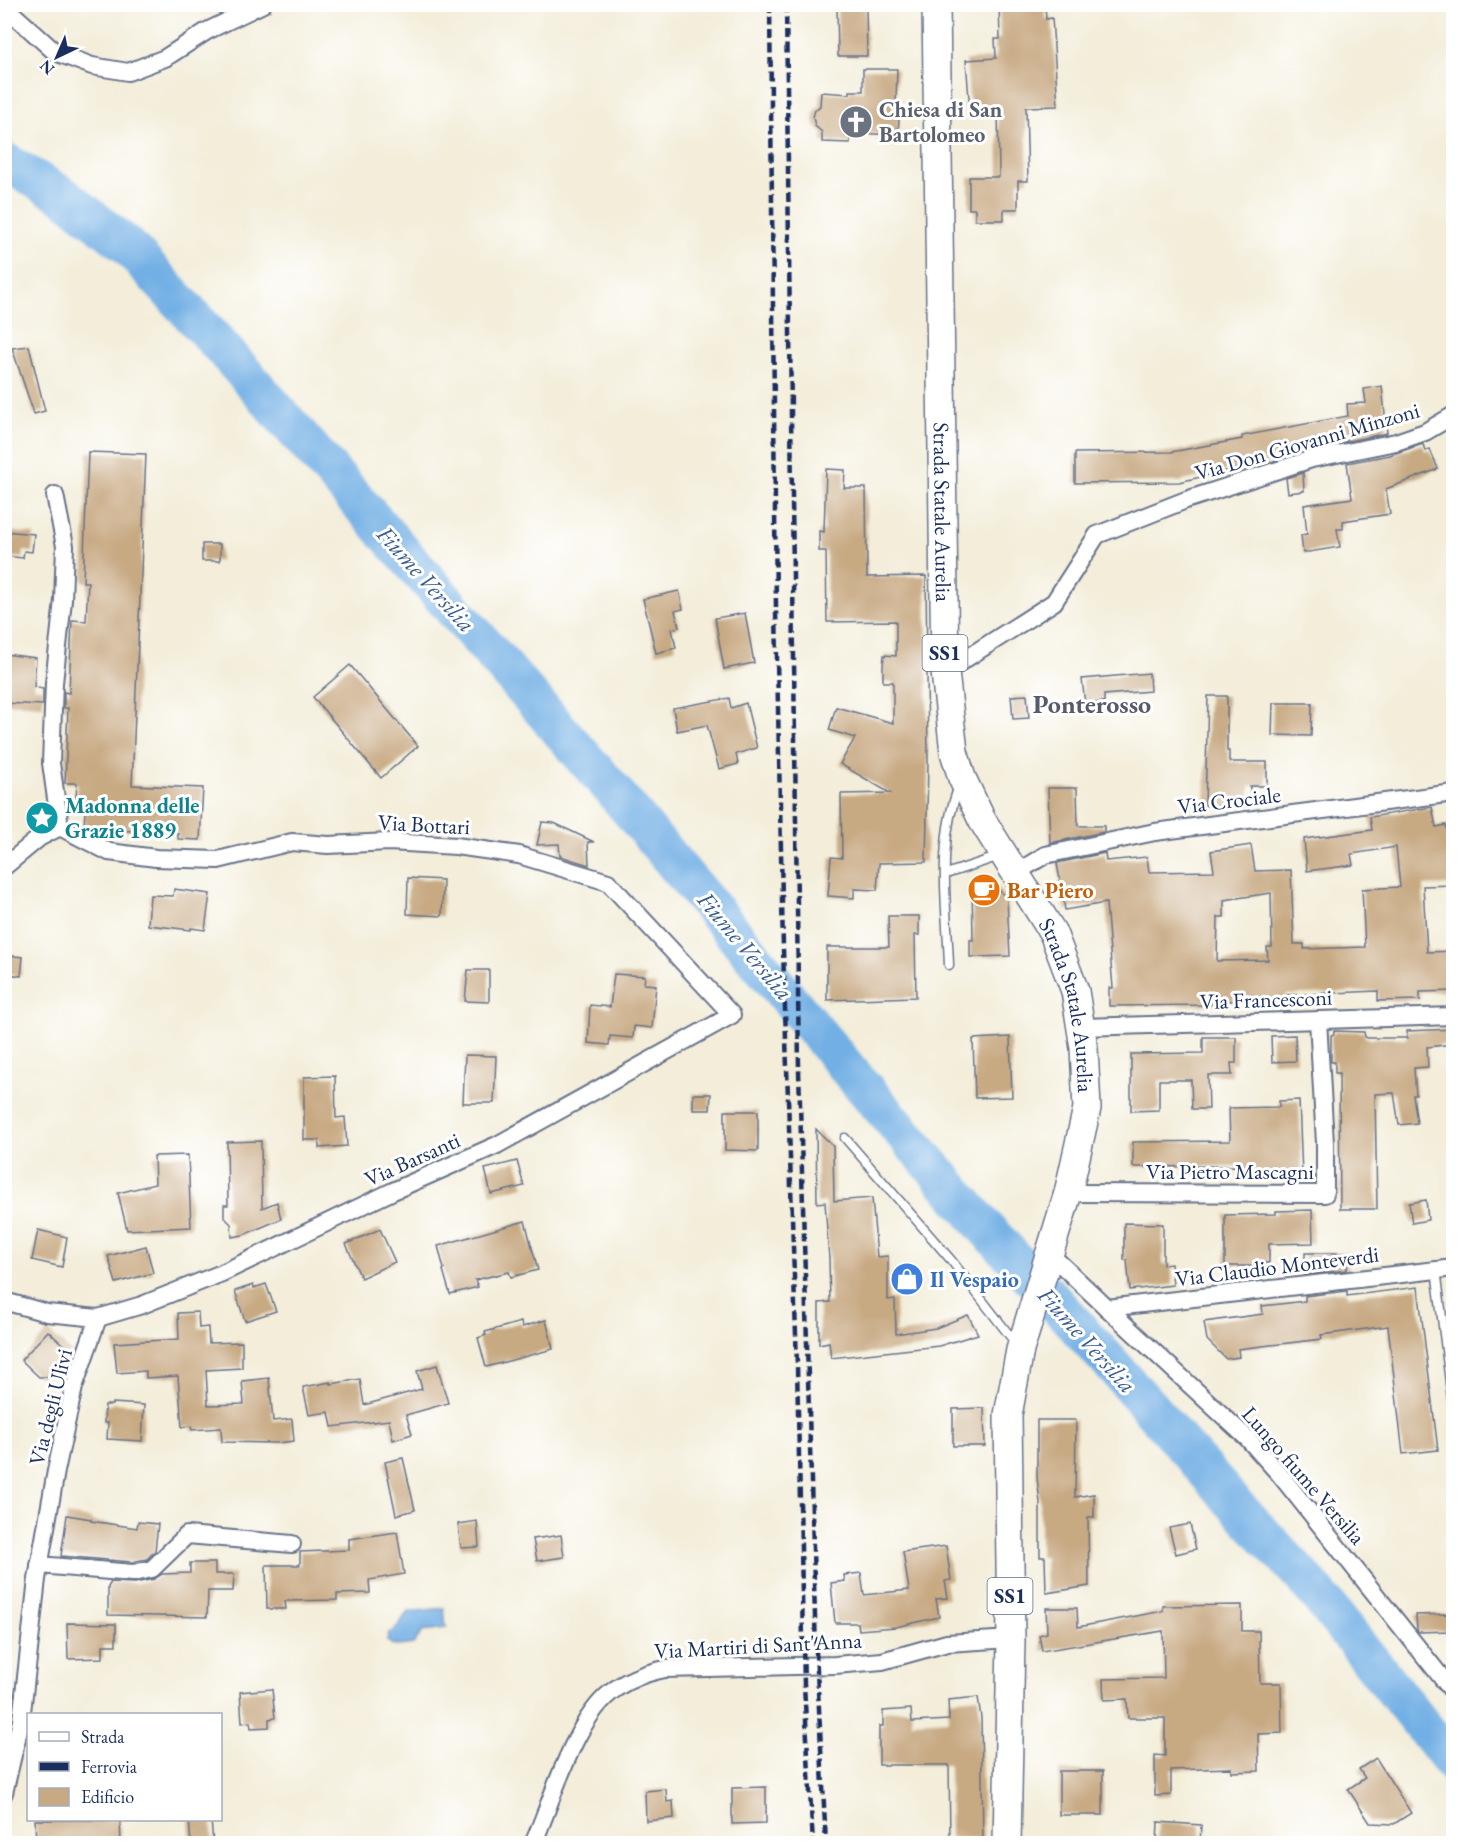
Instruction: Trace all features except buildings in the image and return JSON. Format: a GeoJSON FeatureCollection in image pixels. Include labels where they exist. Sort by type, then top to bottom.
{"type":"FeatureCollection","features":[{"type":"Feature","properties":{"kind":"main road","name":"Strada Statale Aurelia"},"geometry":{"type":"LineString","coordinates":[[936,4],[945,672],[954,752],[962,778],[982,820],[1053,933],[1075,991],[1084,1048],[1087,1108],[1068,1193],[1020,1350],[1008,1415],[1011,1639],[1007,1844]]}},
{"type":"Feature","properties":{"kind":"street"},"geometry":{"type":"LineString","coordinates":[[4,6],[55,52],[92,66],[128,72],[165,58],[207,31],[263,4]]}},
{"type":"Feature","properties":{"kind":"street","name":"Via Don Giovanni Minzoni"},"geometry":{"type":"LineString","coordinates":[[945,672],[1053,602],[1097,535],[1186,500],[1312,459],[1396,442],[1425,432],[1454,415]]}},
{"type":"Feature","properties":{"kind":"street"},"geometry":{"type":"LineString","coordinates":[[4,867],[39,838],[60,827],[51,764],[54,683],[63,600],[65,546],[55,495]]}},
{"type":"Feature","properties":{"kind":"street","name":"Via Crociale"},"geometry":{"type":"LineString","coordinates":[[1010,864],[1155,832],[1454,793]]}},
{"type":"Feature","properties":{"kind":"street","name":"Via Bottari"},"geometry":{"type":"LineString","coordinates":[[60,827],[110,852],[156,858],[218,860],[292,842],[328,845],[400,843],[456,846],[519,855],[608,882],[732,1015]]}},
{"type":"Feature","properties":{"kind":"street","name":"Via Barsanti"},"geometry":{"type":"LineString","coordinates":[[4,1301],[47,1313],[98,1317],[142,1305],[222,1273],[497,1144],[732,1015]]}},
{"type":"Feature","properties":{"kind":"street","name":"Via Francesconi"},"geometry":{"type":"LineString","coordinates":[[1081,1027],[1454,1016]]}},
{"type":"Feature","properties":{"kind":"street","name":"Via Pietro Mascagni"},"geometry":{"type":"LineString","coordinates":[[1068,1193],[1325,1194],[1318,1020]]}},
{"type":"Feature","properties":{"kind":"street","name":"Lungo fiume Versilia"},"geometry":{"type":"LineString","coordinates":[[1048,1260],[1107,1308],[1248,1439],[1281,1476],[1454,1693]]}},
{"type":"Feature","properties":{"kind":"street","name":"Via Claudio Monteverdi"},"geometry":{"type":"LineString","coordinates":[[1107,1308],[1454,1268]]}},
{"type":"Feature","properties":{"kind":"street","name":"Via degli Ulivi"},"geometry":{"type":"LineString","coordinates":[[4,1793],[21,1720],[39,1564],[74,1387],[98,1317]]}},
{"type":"Feature","properties":{"kind":"street"},"geometry":{"type":"LineString","coordinates":[[39,1564],[133,1573],[145,1572],[152,1569],[187,1535],[292,1545]]}},
{"type":"Feature","properties":{"kind":"street","name":"Via Martiri di Sant'Anna"},"geometry":{"type":"LineString","coordinates":[[532,1844],[567,1760],[586,1722],[610,1693],[644,1674],[665,1669],[835,1665],[882,1661],[947,1643],[1011,1639]]}},
{"type":"Feature","properties":{"kind":"lane"},"geometry":{"type":"LineString","coordinates":[[949,965],[945,840],[951,805],[962,778]]}},
{"type":"Feature","properties":{"kind":"lane"},"geometry":{"type":"LineString","coordinates":[[946,874],[1010,864]]}},
{"type":"Feature","properties":{"kind":"lane"},"geometry":{"type":"LineString","coordinates":[[845,1138],[951,1260],[1020,1350]]}},
{"type":"Feature","properties":{"kind":"lane"},"geometry":{"type":"LineString","coordinates":[[1436,1269],[1454,1415]]}},
{"type":"Feature","properties":{"kind":"water"},"geometry":{"type":"Polygon","coordinates":[[[444,1608],[446,1628],[423,1631],[413,1644],[398,1646],[387,1641],[389,1633],[394,1631],[408,1612],[444,1608]]]}},
{"type":"Feature","properties":{"kind":"waterway","name":"Fiume Versilia"},"geometry":{"type":"LineString","coordinates":[[4,161],[64,196],[128,246],[222,348],[611,788],[852,1074],[984,1226],[1306,1580],[1454,1765]]}},
{"type":"Feature","properties":{"kind":"railway"},"geometry":{"type":"LineString","coordinates":[[770,4],[776,610],[783,949],[797,1365],[804,1685],[813,1844]]}},
{"type":"Feature","properties":{"kind":"railway"},"geometry":{"type":"LineString","coordinates":[[786,4],[799,1070],[816,1651],[826,1844]]}},
{"type":"Feature","properties":{"kind":"place","name":"Chiesa di San Bartolomeo"},"geometry":{"type":"Point","coordinates":[856,122]}},
{"type":"Feature","properties":{"kind":"place","name":"Madonna delle Grazie 1889"},"geometry":{"type":"Point","coordinates":[42,818]}},
{"type":"Feature","properties":{"kind":"place","name":"Bar Piero"},"geometry":{"type":"Point","coordinates":[984,890]}},
{"type":"Feature","properties":{"kind":"place","name":"Il Vespaio"},"geometry":{"type":"Point","coordinates":[907,1279]}},
{"type":"Feature","properties":{"kind":"district","name":"Ponterosso"},"geometry":{"type":"Point","coordinates":[1092,704]}}]}
